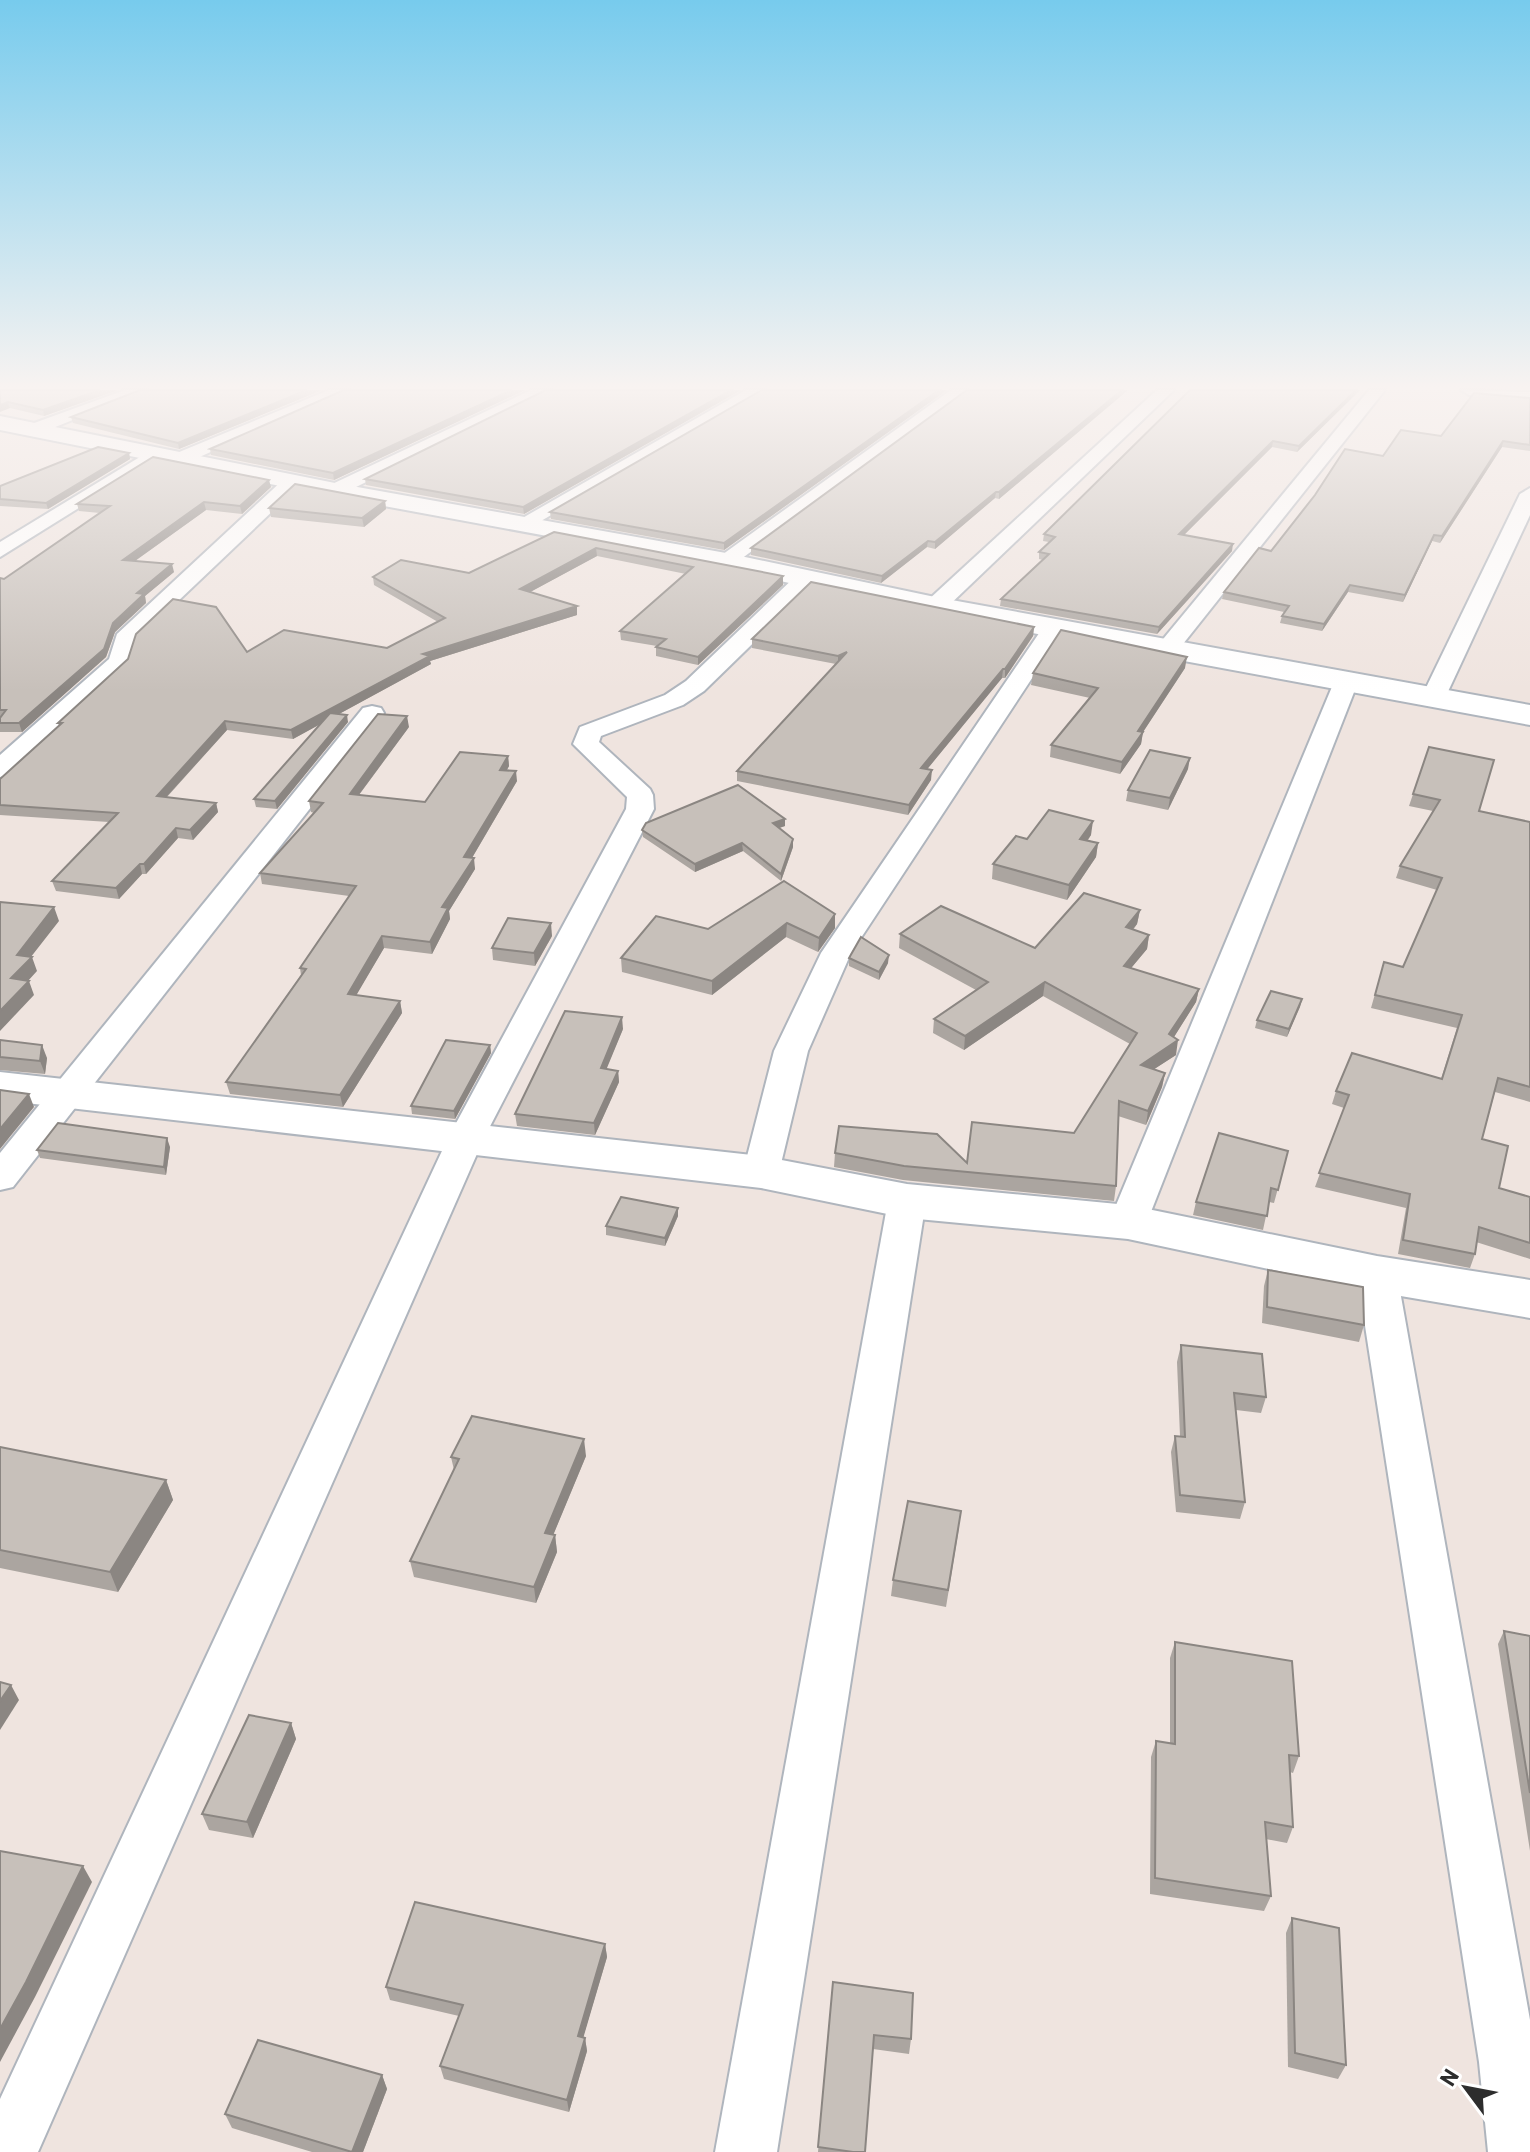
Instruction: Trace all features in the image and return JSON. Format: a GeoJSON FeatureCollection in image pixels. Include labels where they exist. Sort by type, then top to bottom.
{"type":"FeatureCollection","features":[{"type":"Feature","properties":{"kind":"street"},"geometry":{"type":"LineString","coordinates":[[0,551],[96,490]]}},
{"type":"Feature","properties":{"kind":"street"},"geometry":{"type":"LineString","coordinates":[[0,769],[120,661],[125,639],[283,490]]}},
{"type":"Feature","properties":{"kind":"street"},"geometry":{"type":"LineString","coordinates":[[337,490],[726,561],[935,606],[1530,715]]}},
{"type":"Feature","properties":{"kind":"street"},"geometry":{"type":"LineString","coordinates":[[522,524],[581,490]]}},
{"type":"Feature","properties":{"kind":"street"},"geometry":{"type":"LineString","coordinates":[[726,561],[823,490]]}},
{"type":"Feature","properties":{"kind":"street"},"geometry":{"type":"LineString","coordinates":[[935,606],[1059,490]]}},
{"type":"Feature","properties":{"kind":"street"},"geometry":{"type":"LineString","coordinates":[[1167,649],[1296,490]]}},
{"type":"Feature","properties":{"kind":"street"},"geometry":{"type":"LineString","coordinates":[[1433,698],[1530,494]]}},
{"type":"Feature","properties":{"kind":"street"},"geometry":{"type":"LineString","coordinates":[[7,2152],[466,1138],[640,809],[640,795],[586,744],[589,732],[674,700],[695,686],[807,578]]}},
{"type":"Feature","properties":{"kind":"street"},"geometry":{"type":"LineString","coordinates":[[761,1172],[791,1051],[836,953],[1054,628]]}},
{"type":"Feature","properties":{"kind":"street"},"geometry":{"type":"LineString","coordinates":[[1128,1222],[1346,682]]}},
{"type":"Feature","properties":{"kind":"street"},"geometry":{"type":"LineString","coordinates":[[0,1178],[372,713]]}},
{"type":"Feature","properties":{"kind":"street"},"geometry":{"type":"LineString","coordinates":[[0,1086],[761,1172],[907,1201],[1128,1222],[1377,1274],[1530,1299]]}},
{"type":"Feature","properties":{"kind":"street"},"geometry":{"type":"LineString","coordinates":[[746,2152],[907,1201]]}},
{"type":"Feature","properties":{"kind":"street"},"geometry":{"type":"LineString","coordinates":[[1377,1274],[1508,2062],[1519,2152]]}},
{"type":"Feature","properties":{"kind":"building"},"geometry":{"type":"Polygon","coordinates":[[[0,490],[67,490],[46,503],[0,499],[0,490]]]}},
{"type":"Feature","properties":{"kind":"building"},"geometry":{"type":"Polygon","coordinates":[[[99,490],[257,490],[240,506],[204,502],[123,560],[172,564],[137,593],[144,594],[113,623],[104,649],[19,723],[0,723],[6,710],[0,710],[0,578],[4,579],[110,506],[77,504],[99,490]]]}},
{"type":"Feature","properties":{"kind":"building"},"geometry":{"type":"Polygon","coordinates":[[[288,490],[329,490],[385,501],[362,518],[269,508],[288,490]]]}},
{"type":"Feature","properties":{"kind":"building"},"geometry":{"type":"Polygon","coordinates":[[[429,490],[552,490],[523,507],[429,490]]]}},
{"type":"Feature","properties":{"kind":"building"},"geometry":{"type":"Polygon","coordinates":[[[587,490],[798,490],[724,543],[550,512],[587,490]]]}},
{"type":"Feature","properties":{"kind":"building"},"geometry":{"type":"Polygon","coordinates":[[[830,490],[1001,490],[935,542],[928,541],[882,576],[751,548],[830,490]]]}},
{"type":"Feature","properties":{"kind":"building"},"geometry":{"type":"Polygon","coordinates":[[[1088,490],[1223,490],[1179,534],[1233,544],[1159,627],[1001,599],[1049,554],[1039,552],[1055,537],[1044,534],[1088,490]]]}},
{"type":"Feature","properties":{"kind":"building"},"geometry":{"type":"Polygon","coordinates":[[[1318,490],[1471,490],[1442,536],[1434,535],[1405,595],[1350,585],[1324,624],[1282,616],[1289,606],[1224,592],[1259,548],[1271,551],[1318,490]]]}},
{"type":"Feature","properties":{"kind":"building"},"geometry":{"type":"Polygon","coordinates":[[[554,532],[783,576],[698,657],[656,647],[666,639],[620,631],[693,567],[596,548],[520,589],[577,606],[423,654],[430,656],[291,730],[225,721],[157,796],[216,803],[190,830],[176,828],[144,864],[140,864],[116,888],[52,881],[118,813],[0,805],[0,779],[128,659],[136,634],[173,599],[216,607],[247,652],[284,630],[387,648],[445,618],[373,577],[401,560],[469,573],[554,532]]]}},
{"type":"Feature","properties":{"kind":"building"},"geometry":{"type":"Polygon","coordinates":[[[811,582],[1034,627],[1005,669],[921,768],[932,770],[909,805],[737,771],[847,652],[838,656],[752,639],[811,582]]]}},
{"type":"Feature","properties":{"kind":"building"},"geometry":{"type":"Polygon","coordinates":[[[1061,630],[1187,657],[1138,731],[1143,732],[1122,762],[1051,745],[1098,688],[1033,673],[1061,630]]]}},
{"type":"Feature","properties":{"kind":"building"},"geometry":{"type":"Polygon","coordinates":[[[330,713],[347,715],[275,801],[254,799],[330,713]]]}},
{"type":"Feature","properties":{"kind":"building"},"geometry":{"type":"Polygon","coordinates":[[[378,714],[407,716],[350,794],[425,802],[460,752],[508,756],[500,770],[516,771],[464,857],[474,858],[442,907],[448,908],[430,942],[382,936],[348,994],[400,1001],[340,1095],[226,1082],[306,969],[300,968],[356,886],[260,873],[323,803],[309,801],[378,714]]]}},
{"type":"Feature","properties":{"kind":"building"},"geometry":{"type":"Polygon","coordinates":[[[1429,747],[1494,760],[1479,811],[1530,822],[1530,1087],[1498,1078],[1482,1139],[1508,1146],[1499,1188],[1530,1197],[1530,1243],[1479,1227],[1475,1254],[1403,1240],[1410,1194],[1319,1173],[1349,1095],[1336,1091],[1352,1053],[1442,1079],[1462,1015],[1375,995],[1384,962],[1403,967],[1442,878],[1400,866],[1440,800],[1413,794],[1429,747]]]}},
{"type":"Feature","properties":{"kind":"building"},"geometry":{"type":"Polygon","coordinates":[[[1150,750],[1190,758],[1170,798],[1128,790],[1150,750]]]}},
{"type":"Feature","properties":{"kind":"building"},"geometry":{"type":"Polygon","coordinates":[[[738,785],[785,819],[773,823],[793,839],[781,874],[742,843],[695,864],[642,830],[646,823],[738,785]]]}},
{"type":"Feature","properties":{"kind":"building"},"geometry":{"type":"Polygon","coordinates":[[[1049,810],[1093,821],[1080,839],[1098,843],[1069,885],[993,864],[1016,836],[1027,839],[1049,810]]]}},
{"type":"Feature","properties":{"kind":"building"},"geometry":{"type":"Polygon","coordinates":[[[784,881],[835,914],[819,938],[787,923],[712,981],[621,958],[656,916],[708,929],[784,881]]]}},
{"type":"Feature","properties":{"kind":"building"},"geometry":{"type":"Polygon","coordinates":[[[1084,893],[1140,910],[1126,927],[1149,935],[1124,966],[1199,989],[1169,1034],[1178,1040],[1141,1065],[1165,1073],[1148,1111],[1119,1101],[1116,1186],[904,1166],[835,1153],[839,1126],[937,1134],[967,1163],[972,1122],[1074,1133],[1137,1033],[1045,982],[965,1036],[934,1019],[988,982],[900,934],[941,906],[1035,948],[1084,893]]]}},
{"type":"Feature","properties":{"kind":"building"},"geometry":{"type":"Polygon","coordinates":[[[0,902],[54,907],[17,955],[32,957],[11,978],[29,981],[0,1011],[0,902]]]}},
{"type":"Feature","properties":{"kind":"building"},"geometry":{"type":"Polygon","coordinates":[[[508,918],[551,923],[534,953],[492,948],[508,918]]]}},
{"type":"Feature","properties":{"kind":"building"},"geometry":{"type":"Polygon","coordinates":[[[861,937],[889,955],[879,972],[849,958],[861,937]]]}},
{"type":"Feature","properties":{"kind":"building"},"geometry":{"type":"Polygon","coordinates":[[[1271,991],[1302,999],[1289,1029],[1257,1020],[1271,991]]]}},
{"type":"Feature","properties":{"kind":"building"},"geometry":{"type":"Polygon","coordinates":[[[565,1011],[622,1017],[601,1068],[618,1071],[594,1123],[515,1114],[565,1011]]]}},
{"type":"Feature","properties":{"kind":"building"},"geometry":{"type":"Polygon","coordinates":[[[0,1040],[42,1045],[40,1061],[0,1057],[0,1040]]]}},
{"type":"Feature","properties":{"kind":"building"},"geometry":{"type":"Polygon","coordinates":[[[446,1040],[490,1045],[454,1111],[411,1106],[446,1040]]]}},
{"type":"Feature","properties":{"kind":"building"},"geometry":{"type":"Polygon","coordinates":[[[0,1090],[29,1094],[0,1129],[0,1090]]]}},
{"type":"Feature","properties":{"kind":"building"},"geometry":{"type":"Polygon","coordinates":[[[58,1123],[167,1138],[164,1167],[37,1150],[58,1123]]]}},
{"type":"Feature","properties":{"kind":"building"},"geometry":{"type":"Polygon","coordinates":[[[1219,1133],[1288,1151],[1278,1190],[1271,1188],[1267,1216],[1196,1202],[1219,1133]]]}},
{"type":"Feature","properties":{"kind":"building"},"geometry":{"type":"Polygon","coordinates":[[[621,1197],[678,1208],[665,1238],[606,1226],[621,1197]]]}},
{"type":"Feature","properties":{"kind":"building"},"geometry":{"type":"Polygon","coordinates":[[[1268,1270],[1363,1287],[1364,1325],[1267,1307],[1268,1270]]]}},
{"type":"Feature","properties":{"kind":"building"},"geometry":{"type":"Polygon","coordinates":[[[1181,1345],[1262,1354],[1266,1397],[1234,1393],[1245,1502],[1180,1495],[1175,1436],[1185,1437],[1181,1345]]]}},
{"type":"Feature","properties":{"kind":"building"},"geometry":{"type":"Polygon","coordinates":[[[472,1416],[584,1439],[545,1533],[555,1535],[534,1587],[410,1561],[459,1459],[451,1457],[472,1416]]]}},
{"type":"Feature","properties":{"kind":"building"},"geometry":{"type":"Polygon","coordinates":[[[0,1447],[166,1480],[110,1572],[0,1550],[0,1447]]]}},
{"type":"Feature","properties":{"kind":"building"},"geometry":{"type":"Polygon","coordinates":[[[908,1501],[961,1511],[948,1590],[893,1580],[908,1501]]]}},
{"type":"Feature","properties":{"kind":"building"},"geometry":{"type":"Polygon","coordinates":[[[1504,1631],[1530,1636],[1530,1793],[1504,1631]]]}},
{"type":"Feature","properties":{"kind":"building"},"geometry":{"type":"Polygon","coordinates":[[[1175,1642],[1292,1661],[1299,1756],[1289,1755],[1293,1827],[1265,1822],[1271,1896],[1155,1878],[1156,1741],[1175,1744],[1175,1642]]]}},
{"type":"Feature","properties":{"kind":"building"},"geometry":{"type":"Polygon","coordinates":[[[0,1682],[11,1685],[0,1701],[0,1682]]]}},
{"type":"Feature","properties":{"kind":"building"},"geometry":{"type":"Polygon","coordinates":[[[249,1715],[291,1723],[247,1822],[202,1814],[249,1715]]]}},
{"type":"Feature","properties":{"kind":"building"},"geometry":{"type":"Polygon","coordinates":[[[0,1851],[83,1866],[0,2029],[0,1851]]]}},
{"type":"Feature","properties":{"kind":"building"},"geometry":{"type":"Polygon","coordinates":[[[415,1902],[605,1944],[578,2036],[585,2038],[567,2100],[440,2066],[463,2005],[386,1987],[415,1902]]]}},
{"type":"Feature","properties":{"kind":"building"},"geometry":{"type":"Polygon","coordinates":[[[1292,1918],[1339,1928],[1346,2065],[1295,2053],[1292,1918]]]}},
{"type":"Feature","properties":{"kind":"building"},"geometry":{"type":"Polygon","coordinates":[[[833,1982],[913,1993],[911,2039],[874,2035],[865,2152],[818,2147],[833,1982]]]}},
{"type":"Feature","properties":{"kind":"building"},"geometry":{"type":"Polygon","coordinates":[[[258,2040],[382,2075],[352,2152],[225,2114],[258,2040]]]}}]}
